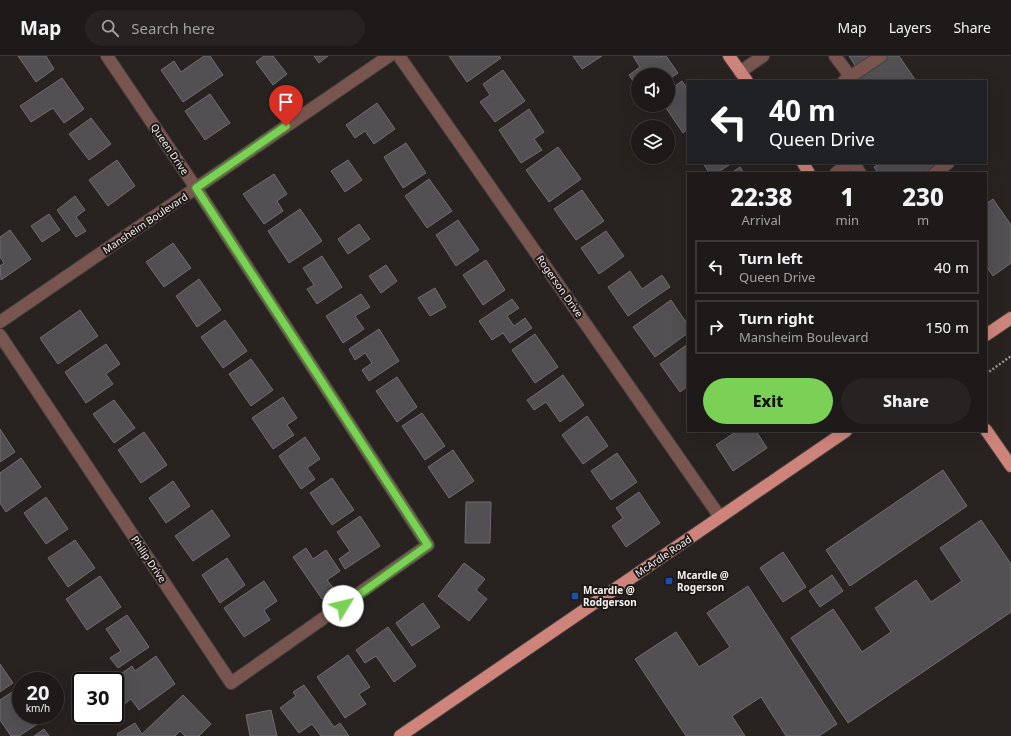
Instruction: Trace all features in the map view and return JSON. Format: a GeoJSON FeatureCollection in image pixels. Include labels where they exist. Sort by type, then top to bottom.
{"type":"FeatureCollection","features":[{"type":"Feature","properties":{"kind":"main road"},"geometry":{"type":"LineString","coordinates":[[729,56],[743,76]]}},
{"type":"Feature","properties":{"kind":"main road"},"geometry":{"type":"LineString","coordinates":[[987,334],[1011,318]]}},
{"type":"Feature","properties":{"kind":"main road"},"geometry":{"type":"LineString","coordinates":[[987,431],[1011,466]]}},
{"type":"Feature","properties":{"kind":"main road","name":"McArdle Road"},"geometry":{"type":"LineString","coordinates":[[400,736],[845,432]]}},
{"type":"Feature","properties":{"kind":"street","name":"Queen Drive"},"geometry":{"type":"LineString","coordinates":[[107,56],[196,188],[428,545],[331,615]]}},
{"type":"Feature","properties":{"kind":"street","name":"Mansheim Boulevard"},"geometry":{"type":"LineString","coordinates":[[0,322],[389,56]]}},
{"type":"Feature","properties":{"kind":"street","name":"Rogerson Drive"},"geometry":{"type":"LineString","coordinates":[[399,56],[720,517]]}},
{"type":"Feature","properties":{"kind":"street"},"geometry":{"type":"LineString","coordinates":[[743,76],[764,56]]}},
{"type":"Feature","properties":{"kind":"street"},"geometry":{"type":"LineString","coordinates":[[835,56],[847,79],[881,56]]}},
{"type":"Feature","properties":{"kind":"street"},"geometry":{"type":"LineString","coordinates":[[838,172],[850,164]]}},
{"type":"Feature","properties":{"kind":"street"},"geometry":{"type":"LineString","coordinates":[[852,164],[859,172]]}},
{"type":"Feature","properties":{"kind":"street"},"geometry":{"type":"LineString","coordinates":[[936,172],[947,164]]}},
{"type":"Feature","properties":{"kind":"street","name":"Philip Drive"},"geometry":{"type":"LineString","coordinates":[[0,335],[231,683],[331,615]]}},
{"type":"Feature","properties":{"kind":"path"},"geometry":{"type":"LineString","coordinates":[[987,373],[1011,356]]}},
{"type":"Feature","properties":{"kind":"building"},"geometry":{"type":"Polygon","coordinates":[[[18,56],[46,56],[54,69],[36,82],[18,56]]]}},
{"type":"Feature","properties":{"kind":"building"},"geometry":{"type":"Polygon","coordinates":[[[204,56],[210,56],[223,75],[183,102],[161,70],[174,61],[181,72],[204,56]]]}},
{"type":"Feature","properties":{"kind":"building"},"geometry":{"type":"Polygon","coordinates":[[[264,56],[273,56],[287,74],[273,85],[256,62],[264,56]]]}},
{"type":"Feature","properties":{"kind":"building"},"geometry":{"type":"Polygon","coordinates":[[[314,56],[328,56],[319,63],[314,56]]]}},
{"type":"Feature","properties":{"kind":"building"},"geometry":{"type":"Polygon","coordinates":[[[449,56],[499,56],[501,58],[467,82],[449,56]]]}},
{"type":"Feature","properties":{"kind":"building"},"geometry":{"type":"Polygon","coordinates":[[[573,56],[602,56],[582,69],[573,56]]]}},
{"type":"Feature","properties":{"kind":"building"},"geometry":{"type":"Polygon","coordinates":[[[633,56],[666,56],[674,68],[639,68],[640,67],[633,56]]]}},
{"type":"Feature","properties":{"kind":"building"},"geometry":{"type":"Polygon","coordinates":[[[849,56],[877,56],[857,69],[849,56]]]}},
{"type":"Feature","properties":{"kind":"building"},"geometry":{"type":"Polygon","coordinates":[[[883,56],[899,56],[915,80],[847,80],[883,56]]]}},
{"type":"Feature","properties":{"kind":"building"},"geometry":{"type":"Polygon","coordinates":[[[503,70],[525,101],[495,122],[480,102],[490,95],[483,84],[503,70]]]}},
{"type":"Feature","properties":{"kind":"building"},"geometry":{"type":"Polygon","coordinates":[[[62,78],[84,109],[64,123],[53,108],[31,122],[20,106],[62,78]]]}},
{"type":"Feature","properties":{"kind":"building"},"geometry":{"type":"Polygon","coordinates":[[[682,81],[687,88],[687,130],[683,133],[669,112],[675,112],[675,86],[682,81]]]}},
{"type":"Feature","properties":{"kind":"building"},"geometry":{"type":"Polygon","coordinates":[[[210,94],[230,123],[205,140],[185,111],[210,94]]]}},
{"type":"Feature","properties":{"kind":"building"},"geometry":{"type":"Polygon","coordinates":[[[377,103],[395,129],[374,144],[365,131],[355,138],[346,125],[377,103]]]}},
{"type":"Feature","properties":{"kind":"building"},"geometry":{"type":"Polygon","coordinates":[[[529,109],[544,132],[534,139],[542,150],[521,163],[499,130],[529,109]]]}},
{"type":"Feature","properties":{"kind":"building"},"geometry":{"type":"Polygon","coordinates":[[[91,118],[111,144],[89,160],[69,134],[91,118]]]}},
{"type":"Feature","properties":{"kind":"building"},"geometry":{"type":"Polygon","coordinates":[[[406,143],[426,173],[403,188],[384,157],[406,143]]]}},
{"type":"Feature","properties":{"kind":"building"},"geometry":{"type":"Polygon","coordinates":[[[558,147],[581,179],[549,202],[526,170],[558,147]]]}},
{"type":"Feature","properties":{"kind":"building"},"geometry":{"type":"Polygon","coordinates":[[[117,160],[135,186],[108,206],[89,180],[117,160]]]}},
{"type":"Feature","properties":{"kind":"building"},"geometry":{"type":"Polygon","coordinates":[[[348,160],[362,180],[345,192],[331,171],[348,160]]]}},
{"type":"Feature","properties":{"kind":"building"},"geometry":{"type":"Polygon","coordinates":[[[704,164],[730,164],[718,172],[708,172],[704,164]]]}},
{"type":"Feature","properties":{"kind":"building"},"geometry":{"type":"Polygon","coordinates":[[[879,164],[932,164],[933,167],[926,172],[877,172],[874,167],[879,164]]]}},
{"type":"Feature","properties":{"kind":"building"},"geometry":{"type":"Polygon","coordinates":[[[740,167],[743,172],[732,172],[740,167]]]}},
{"type":"Feature","properties":{"kind":"building"},"geometry":{"type":"Polygon","coordinates":[[[274,174],[287,194],[277,201],[283,211],[264,224],[243,194],[274,174]]]}},
{"type":"Feature","properties":{"kind":"building"},"geometry":{"type":"Polygon","coordinates":[[[429,179],[452,211],[427,228],[405,196],[429,179]]]}},
{"type":"Feature","properties":{"kind":"building"},"geometry":{"type":"Polygon","coordinates":[[[582,190],[604,221],[576,240],[554,209],[582,190]]]}},
{"type":"Feature","properties":{"kind":"building"},"geometry":{"type":"Polygon","coordinates":[[[75,196],[85,210],[76,217],[86,231],[76,237],[57,210],[75,196]]]}},
{"type":"Feature","properties":{"kind":"building"},"geometry":{"type":"Polygon","coordinates":[[[993,199],[1011,225],[1011,263],[993,276],[987,267],[987,203],[993,199]]]}},
{"type":"Feature","properties":{"kind":"building"},"geometry":{"type":"Polygon","coordinates":[[[300,209],[322,241],[289,263],[268,231],[300,209]]]}},
{"type":"Feature","properties":{"kind":"building"},"geometry":{"type":"Polygon","coordinates":[[[49,214],[60,230],[42,242],[31,226],[49,214]]]}},
{"type":"Feature","properties":{"kind":"building"},"geometry":{"type":"Polygon","coordinates":[[[458,220],[479,250],[456,266],[436,235],[458,220]]]}},
{"type":"Feature","properties":{"kind":"building"},"geometry":{"type":"Polygon","coordinates":[[[359,224],[370,239],[348,254],[338,239],[359,224]]]}},
{"type":"Feature","properties":{"kind":"building"},"geometry":{"type":"Polygon","coordinates":[[[10,230],[31,259],[1,280],[0,266],[4,263],[0,257],[0,237],[10,230]]]}},
{"type":"Feature","properties":{"kind":"building"},"geometry":{"type":"Polygon","coordinates":[[[606,231],[624,256],[599,274],[581,248],[606,231]]]}},
{"type":"Feature","properties":{"kind":"building"},"geometry":{"type":"Polygon","coordinates":[[[173,243],[191,268],[164,287],[146,262],[173,243]]]}},
{"type":"Feature","properties":{"kind":"building"},"geometry":{"type":"Polygon","coordinates":[[[322,256],[342,287],[317,304],[307,289],[314,285],[303,268],[322,256]]]}},
{"type":"Feature","properties":{"kind":"building"},"geometry":{"type":"Polygon","coordinates":[[[486,260],[505,290],[483,305],[463,275],[486,260]]]}},
{"type":"Feature","properties":{"kind":"building"},"geometry":{"type":"Polygon","coordinates":[[[386,265],[397,281],[381,293],[369,276],[386,265]]]}},
{"type":"Feature","properties":{"kind":"building"},"geometry":{"type":"Polygon","coordinates":[[[630,271],[642,289],[662,275],[670,287],[628,316],[608,287],[630,271]]]}},
{"type":"Feature","properties":{"kind":"building"},"geometry":{"type":"Polygon","coordinates":[[[199,279],[221,310],[197,327],[176,296],[199,279]]]}},
{"type":"Feature","properties":{"kind":"building"},"geometry":{"type":"Polygon","coordinates":[[[435,288],[446,307],[430,316],[418,298],[435,288]]]}},
{"type":"Feature","properties":{"kind":"building"},"geometry":{"type":"Polygon","coordinates":[[[361,294],[370,307],[355,316],[364,329],[343,343],[326,316],[361,294]]]}},
{"type":"Feature","properties":{"kind":"building"},"geometry":{"type":"Polygon","coordinates":[[[512,299],[519,308],[507,316],[514,326],[525,318],[532,328],[510,343],[503,333],[492,340],[479,321],[512,299]]]}},
{"type":"Feature","properties":{"kind":"building"},"geometry":{"type":"Polygon","coordinates":[[[671,300],[687,324],[687,334],[655,357],[633,327],[671,300]]]}},
{"type":"Feature","properties":{"kind":"building"},"geometry":{"type":"Polygon","coordinates":[[[80,310],[98,336],[58,364],[40,338],[80,310]]]}},
{"type":"Feature","properties":{"kind":"building"},"geometry":{"type":"Polygon","coordinates":[[[225,320],[247,351],[223,368],[201,337],[225,320]]]}},
{"type":"Feature","properties":{"kind":"building"},"geometry":{"type":"Polygon","coordinates":[[[379,329],[399,361],[369,381],[362,370],[372,363],[365,353],[355,360],[349,349],[379,329]]]}},
{"type":"Feature","properties":{"kind":"building"},"geometry":{"type":"Polygon","coordinates":[[[535,334],[558,367],[535,383],[512,350],[535,334]]]}},
{"type":"Feature","properties":{"kind":"building"},"geometry":{"type":"Polygon","coordinates":[[[106,344],[120,364],[106,374],[113,384],[86,403],[65,372],[106,344]]]}},
{"type":"Feature","properties":{"kind":"building"},"geometry":{"type":"Polygon","coordinates":[[[687,345],[687,387],[680,392],[660,364],[687,345]]]}},
{"type":"Feature","properties":{"kind":"building"},"geometry":{"type":"Polygon","coordinates":[[[251,359],[273,390],[251,406],[229,374],[251,359]]]}},
{"type":"Feature","properties":{"kind":"building"},"geometry":{"type":"Polygon","coordinates":[[[563,375],[584,405],[560,422],[546,402],[534,410],[527,400],[563,375]]]}},
{"type":"Feature","properties":{"kind":"building"},"geometry":{"type":"Polygon","coordinates":[[[397,377],[417,407],[397,422],[376,391],[397,377]]]}},
{"type":"Feature","properties":{"kind":"building"},"geometry":{"type":"Polygon","coordinates":[[[283,397],[297,418],[287,425],[294,435],[273,449],[252,418],[283,397]]]}},
{"type":"Feature","properties":{"kind":"building"},"geometry":{"type":"Polygon","coordinates":[[[114,400],[135,428],[114,443],[93,414],[114,400]]]}},
{"type":"Feature","properties":{"kind":"building"},"geometry":{"type":"Polygon","coordinates":[[[422,413],[445,446],[425,460],[402,426],[422,413]]]}},
{"type":"Feature","properties":{"kind":"building"},"geometry":{"type":"Polygon","coordinates":[[[587,416],[608,446],[583,464],[562,435],[587,416]]]}},
{"type":"Feature","properties":{"kind":"building"},"geometry":{"type":"Polygon","coordinates":[[[0,429],[15,452],[0,462],[0,429]]]}},
{"type":"Feature","properties":{"kind":"building"},"geometry":{"type":"Polygon","coordinates":[[[144,432],[167,465],[141,483],[118,450],[144,432]]]}},
{"type":"Feature","properties":{"kind":"building"},"geometry":{"type":"Polygon","coordinates":[[[736,432],[757,432],[767,448],[733,471],[716,445],[736,432]]]}},
{"type":"Feature","properties":{"kind":"building"},"geometry":{"type":"Polygon","coordinates":[[[305,437],[320,459],[307,468],[315,479],[301,489],[279,456],[305,437]]]}},
{"type":"Feature","properties":{"kind":"building"},"geometry":{"type":"Polygon","coordinates":[[[453,450],[474,481],[449,498],[428,467],[453,450]]]}},
{"type":"Feature","properties":{"kind":"building"},"geometry":{"type":"Polygon","coordinates":[[[617,453],[637,482],[611,500],[591,471],[617,453]]]}},
{"type":"Feature","properties":{"kind":"building"},"geometry":{"type":"Polygon","coordinates":[[[21,458],[41,487],[6,512],[0,503],[0,473],[21,458]]]}},
{"type":"Feature","properties":{"kind":"building"},"geometry":{"type":"Polygon","coordinates":[[[943,470],[967,506],[850,586],[826,550],[943,470]]]}},
{"type":"Feature","properties":{"kind":"building"},"geometry":{"type":"Polygon","coordinates":[[[332,478],[354,510],[332,525],[310,493],[332,478]]]}},
{"type":"Feature","properties":{"kind":"building"},"geometry":{"type":"Polygon","coordinates":[[[173,481],[190,506],[166,523],[149,498],[173,481]]]}},
{"type":"Feature","properties":{"kind":"building"},"geometry":{"type":"Polygon","coordinates":[[[639,492],[660,523],[626,547],[612,526],[623,518],[616,508],[639,492]]]}},
{"type":"Feature","properties":{"kind":"building"},"geometry":{"type":"Polygon","coordinates":[[[46,497],[68,529],[46,544],[24,513],[46,497]]]}},
{"type":"Feature","properties":{"kind":"building"},"geometry":{"type":"Polygon","coordinates":[[[466,502],[491,502],[490,543],[465,543],[466,502]]]}},
{"type":"Feature","properties":{"kind":"building"},"geometry":{"type":"Polygon","coordinates":[[[212,510],[230,536],[193,561],[175,536],[212,510]]]}},
{"type":"Feature","properties":{"kind":"building"},"geometry":{"type":"Polygon","coordinates":[[[360,516],[380,546],[345,569],[339,559],[350,551],[337,532],[360,516]]]}},
{"type":"Feature","properties":{"kind":"building"},"geometry":{"type":"Polygon","coordinates":[[[981,520],[1011,564],[1011,612],[848,723],[791,638],[833,609],[862,652],[891,632],[875,608],[916,580],[931,602],[962,581],[940,548],[981,520]]]}},
{"type":"Feature","properties":{"kind":"building"},"geometry":{"type":"Polygon","coordinates":[[[75,540],[95,568],[68,587],[48,558],[75,540]]]}},
{"type":"Feature","properties":{"kind":"building"},"geometry":{"type":"Polygon","coordinates":[[[306,548],[313,559],[326,550],[340,571],[327,580],[335,590],[322,599],[293,557],[306,548]]]}},
{"type":"Feature","properties":{"kind":"building"},"geometry":{"type":"Polygon","coordinates":[[[783,552],[806,587],[783,602],[760,568],[783,552]]]}},
{"type":"Feature","properties":{"kind":"building"},"geometry":{"type":"Polygon","coordinates":[[[227,558],[245,585],[220,603],[202,575],[227,558]]]}},
{"type":"Feature","properties":{"kind":"building"},"geometry":{"type":"Polygon","coordinates":[[[464,563],[485,579],[476,590],[487,599],[469,621],[438,596],[464,563]]]}},
{"type":"Feature","properties":{"kind":"building"},"geometry":{"type":"Polygon","coordinates":[[[832,575],[843,591],[820,607],[809,591],[832,575]]]}},
{"type":"Feature","properties":{"kind":"building"},"geometry":{"type":"Polygon","coordinates":[[[100,576],[121,607],[87,630],[66,599],[100,576]]]}},
{"type":"Feature","properties":{"kind":"building"},"geometry":{"type":"Polygon","coordinates":[[[264,581],[277,601],[264,610],[270,620],[244,637],[224,608],[264,581]]]}},
{"type":"Feature","properties":{"kind":"building"},"geometry":{"type":"Polygon","coordinates":[[[748,586],[837,724],[819,736],[786,736],[761,697],[732,716],[745,736],[686,736],[635,659],[676,632],[699,667],[730,647],[707,613],[748,586]]]}},
{"type":"Feature","properties":{"kind":"building"},"geometry":{"type":"Polygon","coordinates":[[[423,603],[440,627],[412,646],[396,623],[423,603]]]}},
{"type":"Feature","properties":{"kind":"building"},"geometry":{"type":"Polygon","coordinates":[[[127,615],[149,647],[118,668],[110,658],[121,651],[106,629],[127,615]]]}},
{"type":"Feature","properties":{"kind":"building"},"geometry":{"type":"Polygon","coordinates":[[[388,627],[416,666],[394,682],[376,656],[365,663],[356,650],[388,627]]]}},
{"type":"Feature","properties":{"kind":"building"},"geometry":{"type":"Polygon","coordinates":[[[348,655],[370,687],[359,694],[366,704],[345,718],[317,677],[348,655]]]}},
{"type":"Feature","properties":{"kind":"building"},"geometry":{"type":"Polygon","coordinates":[[[156,656],[175,684],[139,710],[131,699],[124,704],[124,672],[132,666],[135,671],[156,656]]]}},
{"type":"Feature","properties":{"kind":"building"},"geometry":{"type":"Polygon","coordinates":[[[0,664],[12,684],[0,692],[0,664]]]}},
{"type":"Feature","properties":{"kind":"building"},"geometry":{"type":"Polygon","coordinates":[[[304,685],[334,727],[340,723],[349,736],[321,736],[312,724],[299,733],[280,708],[296,696],[293,692],[304,685]]]}},
{"type":"Feature","properties":{"kind":"building"},"geometry":{"type":"Polygon","coordinates":[[[12,692],[12,724],[37,724],[19,736],[11,736],[0,720],[0,700],[12,692]]]}},
{"type":"Feature","properties":{"kind":"building"},"geometry":{"type":"Polygon","coordinates":[[[183,695],[211,724],[199,736],[185,736],[180,731],[175,736],[118,736],[117,734],[135,723],[142,734],[183,695]]]}},
{"type":"Feature","properties":{"kind":"building"},"geometry":{"type":"Polygon","coordinates":[[[271,710],[277,736],[250,736],[246,715],[271,710]]]}},
{"type":"Feature","properties":{"kind":"building"},"geometry":{"type":"Polygon","coordinates":[[[44,729],[49,736],[34,736],[44,729]]]}},
{"type":"Feature","properties":{"kind":"place","name":"Mcardle @ Rogerson"},"geometry":{"type":"Point","coordinates":[669,581]}},
{"type":"Feature","properties":{"kind":"place","name":"Mcardle @ Rodgerson"},"geometry":{"type":"Point","coordinates":[575,596]}},
{"type":"Feature","properties":{"kind":"route"},"geometry":{"type":"LineString","coordinates":[[286,126],[196,188],[428,545],[343,606]]}}]}
